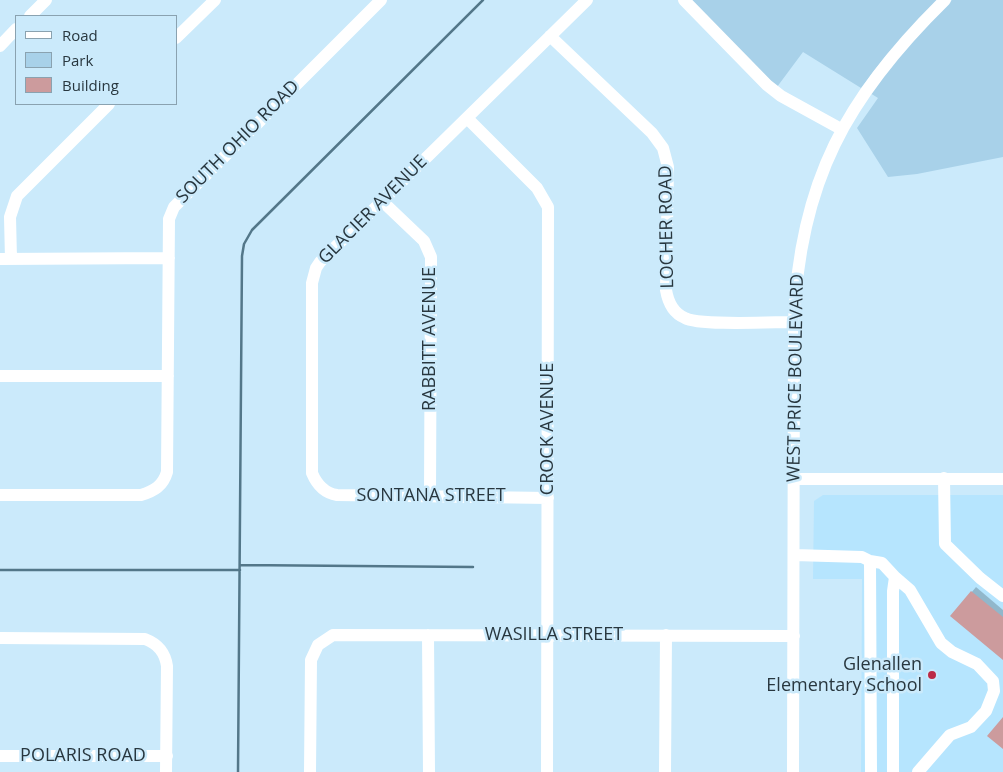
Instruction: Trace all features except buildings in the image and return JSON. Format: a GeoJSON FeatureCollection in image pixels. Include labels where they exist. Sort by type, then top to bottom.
{"type":"FeatureCollection","features":[{"type":"Feature","properties":{"kind":"street"},"geometry":{"type":"LineString","coordinates":[[31,15],[46,0]]}},
{"type":"Feature","properties":{"kind":"street"},"geometry":{"type":"LineString","coordinates":[[178,36],[215,0]]}},
{"type":"Feature","properties":{"kind":"street","name":"SOUTH OHIO ROAD"},"geometry":{"type":"LineString","coordinates":[[0,495],[141,495],[151,492],[166,477],[168,437],[169,219],[179,200],[381,0]]}},
{"type":"Feature","properties":{"kind":"street","name":"GLACIER AVENUE"},"geometry":{"type":"LineString","coordinates":[[318,484],[312,474],[313,275],[320,262],[587,0]]}},
{"type":"Feature","properties":{"kind":"street"},"geometry":{"type":"LineString","coordinates":[[684,0],[767,85],[781,96],[841,129]]}},
{"type":"Feature","properties":{"kind":"street","name":"WEST PRICE BOULEVARD"},"geometry":{"type":"LineString","coordinates":[[793,772],[795,281],[807,217],[830,151],[841,129],[863,94],[888,61],[946,0]]}},
{"type":"Feature","properties":{"kind":"street"},"geometry":{"type":"LineString","coordinates":[[0,46],[15,31]]}},
{"type":"Feature","properties":{"kind":"street","name":"LOCHER ROAD"},"geometry":{"type":"LineString","coordinates":[[550,36],[652,133],[663,148],[668,168],[666,290],[671,305],[676,312],[695,322],[794,322]]}},
{"type":"Feature","properties":{"kind":"street"},"geometry":{"type":"LineString","coordinates":[[108,105],[17,196],[10,217],[5,259],[169,258]]}},
{"type":"Feature","properties":{"kind":"street","name":"CROCK AVENUE"},"geometry":{"type":"LineString","coordinates":[[466,118],[537,188],[548,207],[547,772]]}},
{"type":"Feature","properties":{"kind":"street","name":"RABBITT AVENUE"},"geometry":{"type":"LineString","coordinates":[[382,201],[424,241],[431,257],[430,495]]}},
{"type":"Feature","properties":{"kind":"street"},"geometry":{"type":"LineString","coordinates":[[0,376],[168,376]]}},
{"type":"Feature","properties":{"kind":"street"},"geometry":{"type":"LineString","coordinates":[[944,478],[945,544],[980,578],[1003,596]]}},
{"type":"Feature","properties":{"kind":"street"},"geometry":{"type":"LineString","coordinates":[[794,479],[1003,478]]}},
{"type":"Feature","properties":{"kind":"street","name":"SONTANA STREET"},"geometry":{"type":"LineString","coordinates":[[318,484],[324,490],[337,495],[548,498]]}},
{"type":"Feature","properties":{"kind":"street"},"geometry":{"type":"LineString","coordinates":[[794,555],[862,557],[882,564],[910,590],[941,643],[952,652],[977,664],[993,681],[994,691],[986,711],[971,727],[950,735],[918,772]]}},
{"type":"Feature","properties":{"kind":"street"},"geometry":{"type":"LineString","coordinates":[[870,561],[871,772]]}},
{"type":"Feature","properties":{"kind":"street"},"geometry":{"type":"LineString","coordinates":[[893,772],[893,591],[895,577]]}},
{"type":"Feature","properties":{"kind":"street","name":"WASILLA STREET"},"geometry":{"type":"LineString","coordinates":[[310,772],[310,666],[313,652],[318,645],[325,638],[337,634],[794,636]]}},
{"type":"Feature","properties":{"kind":"street"},"geometry":{"type":"LineString","coordinates":[[428,635],[428,772]]}},
{"type":"Feature","properties":{"kind":"street"},"geometry":{"type":"LineString","coordinates":[[665,772],[666,635]]}},
{"type":"Feature","properties":{"kind":"street"},"geometry":{"type":"LineString","coordinates":[[0,638],[148,640],[158,647],[166,660],[166,772]]}},
{"type":"Feature","properties":{"kind":"street","name":"POLARIS ROAD"},"geometry":{"type":"LineString","coordinates":[[0,756],[166,756]]}},
{"type":"Feature","properties":{"kind":"shaded area","name":"Glenallen Elementary School"},"geometry":{"type":"Polygon","coordinates":[[[823,495],[1003,495],[1003,772],[861,772],[862,579],[813,579],[814,501],[823,495]]]}},
{"type":"Feature","properties":{"kind":"green space"},"geometry":{"type":"Polygon","coordinates":[[[690,0],[939,0],[884,58],[861,88],[803,52],[777,87],[690,0]]]}},
{"type":"Feature","properties":{"kind":"green space"},"geometry":{"type":"Polygon","coordinates":[[[952,0],[1003,0],[1003,157],[917,174],[888,177],[857,128],[878,98],[870,93],[919,32],[952,0]]]}},
{"type":"Feature","properties":{"kind":"waterway"},"geometry":{"type":"LineString","coordinates":[[238,772],[242,256],[244,244],[252,230],[483,0]]}},
{"type":"Feature","properties":{"kind":"waterway"},"geometry":{"type":"LineString","coordinates":[[240,565],[473,567]]}},
{"type":"Feature","properties":{"kind":"waterway"},"geometry":{"type":"LineString","coordinates":[[0,570],[240,570]]}},
{"type":"Feature","properties":{"kind":"place","name":"Glenallen Elementary School"},"geometry":{"type":"Point","coordinates":[932,675]}}]}
